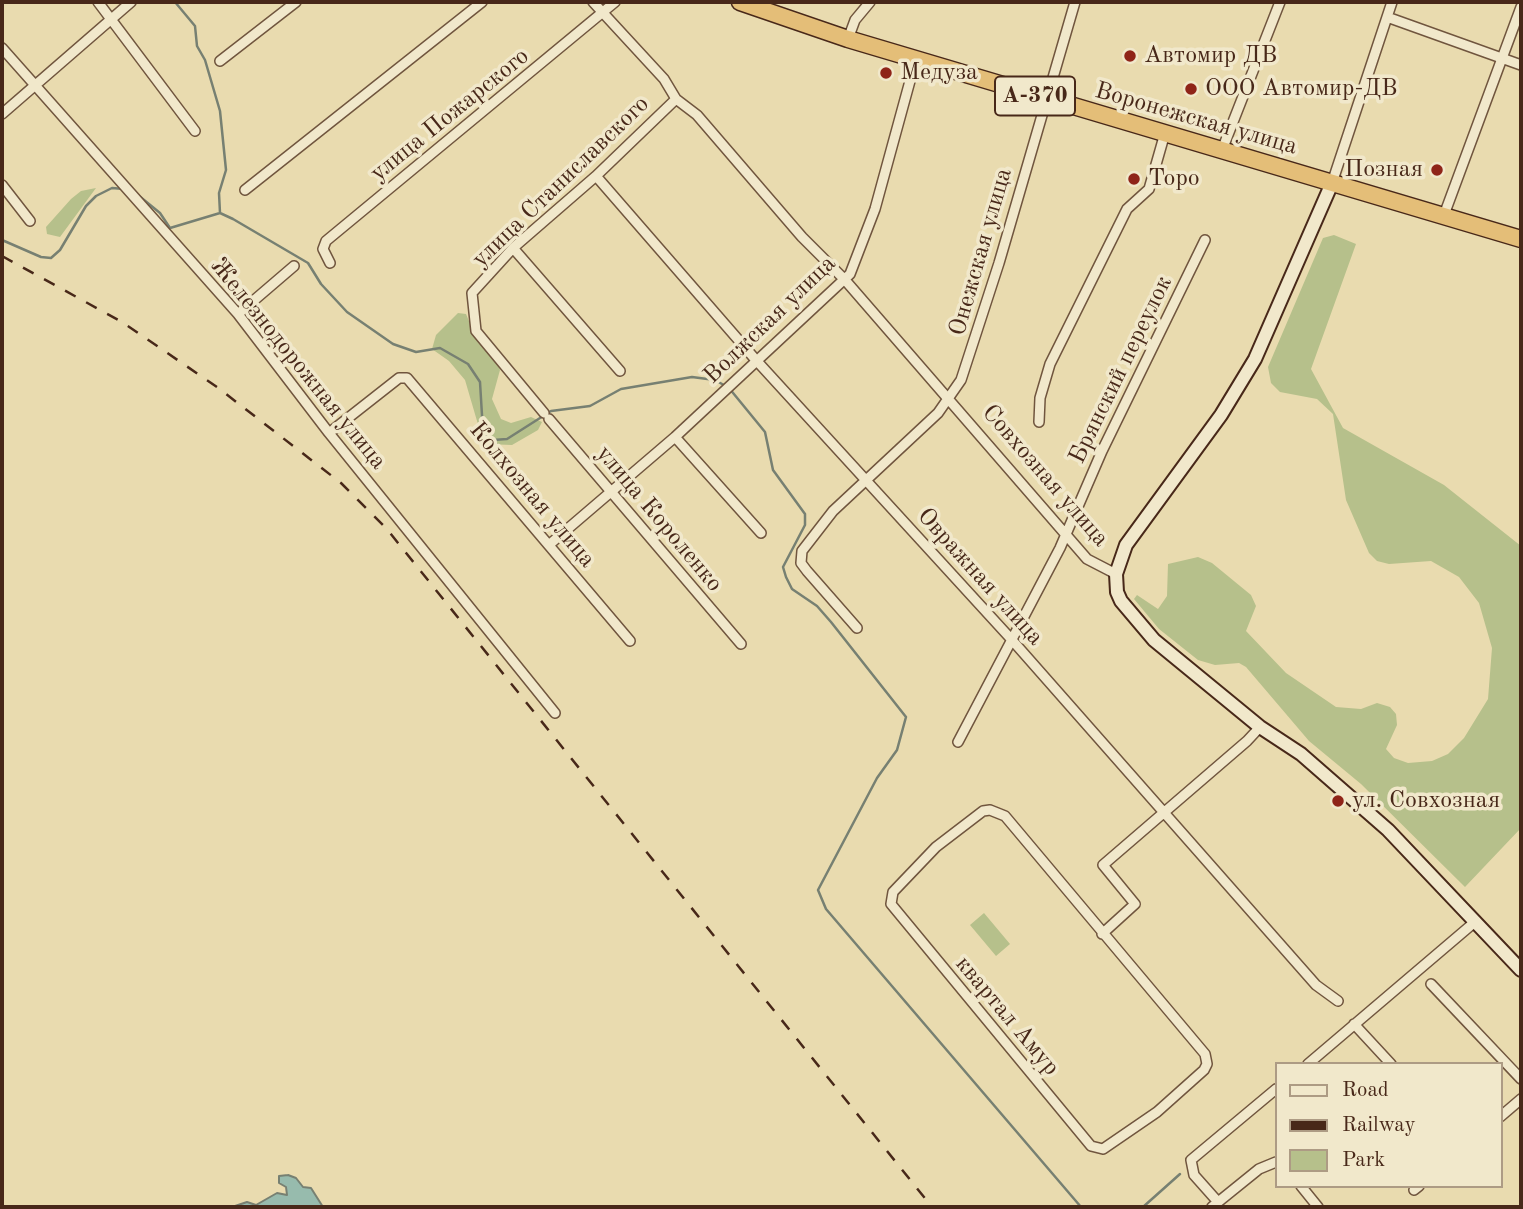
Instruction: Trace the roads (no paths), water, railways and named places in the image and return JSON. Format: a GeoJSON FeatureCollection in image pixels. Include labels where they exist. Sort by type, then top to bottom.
{"type":"FeatureCollection","features":[{"type":"Feature","properties":{"kind":"highway","name":"Воронежская улица"},"geometry":{"type":"LineString","coordinates":[[740,2],[848,39],[1045,99],[1521,239]]}},
{"type":"Feature","properties":{"kind":"main road"},"geometry":{"type":"LineString","coordinates":[[1116,575],[1126,545],[1221,415],[1255,359],[1332,183]]}},
{"type":"Feature","properties":{"kind":"main road","name":"Совхозная улица"},"geometry":{"type":"LineString","coordinates":[[1116,575],[1121,601],[1154,639],[1260,727],[1301,754],[1388,830],[1521,970]]}},
{"type":"Feature","properties":{"kind":"street"},"geometry":{"type":"LineString","coordinates":[[98,2],[195,131]]}},
{"type":"Feature","properties":{"kind":"street"},"geometry":{"type":"LineString","coordinates":[[2,114],[131,2]]}},
{"type":"Feature","properties":{"kind":"street"},"geometry":{"type":"LineString","coordinates":[[220,61],[296,2]]}},
{"type":"Feature","properties":{"kind":"street"},"geometry":{"type":"LineString","coordinates":[[245,190],[482,2]]}},
{"type":"Feature","properties":{"kind":"street","name":"Совхозная улица"},"geometry":{"type":"LineString","coordinates":[[593,2],[664,79],[676,99],[704,123],[802,237],[845,280],[1087,559],[1116,575]]}},
{"type":"Feature","properties":{"kind":"street","name":"улица Пожарского"},"geometry":{"type":"LineString","coordinates":[[330,263],[323,249],[326,241],[615,2]]}},
{"type":"Feature","properties":{"kind":"street"},"geometry":{"type":"LineString","coordinates":[[848,39],[855,20],[870,2]]}},
{"type":"Feature","properties":{"kind":"street","name":"Онежская улица"},"geometry":{"type":"LineString","coordinates":[[857,628],[807,571],[800,558],[821,523],[949,399],[968,364],[1075,2]]}},
{"type":"Feature","properties":{"kind":"street"},"geometry":{"type":"LineString","coordinates":[[1222,150],[1280,2]]}},
{"type":"Feature","properties":{"kind":"street"},"geometry":{"type":"LineString","coordinates":[[1332,183],[1392,2]]}},
{"type":"Feature","properties":{"kind":"street"},"geometry":{"type":"LineString","coordinates":[[1444,215],[1521,7]]}},
{"type":"Feature","properties":{"kind":"street"},"geometry":{"type":"LineString","coordinates":[[1387,17],[1521,65]]}},
{"type":"Feature","properties":{"kind":"street","name":"Железнодорожная улица"},"geometry":{"type":"LineString","coordinates":[[2,48],[238,314],[329,433],[555,713]]}},
{"type":"Feature","properties":{"kind":"street","name":"Волжская улица"},"geometry":{"type":"LineString","coordinates":[[550,544],[675,437],[755,359],[845,280],[855,265],[875,209],[916,59]]}},
{"type":"Feature","properties":{"kind":"street","name":"улица Станиславского"},"geometry":{"type":"LineString","coordinates":[[472,293],[513,248],[596,176],[676,99]]}},
{"type":"Feature","properties":{"kind":"street"},"geometry":{"type":"LineString","coordinates":[[1039,422],[1040,398],[1050,364],[1127,209],[1149,189],[1165,134]]}},
{"type":"Feature","properties":{"kind":"street","name":"Овражная улица"},"geometry":{"type":"LineString","coordinates":[[596,176],[755,359],[866,479],[938,563],[1012,640],[1317,985],[1338,1000]]}},
{"type":"Feature","properties":{"kind":"street"},"geometry":{"type":"LineString","coordinates":[[2,185],[30,221]]}},
{"type":"Feature","properties":{"kind":"street","name":"Брянский переулок"},"geometry":{"type":"LineString","coordinates":[[958,742],[1067,534],[1107,440],[1205,240]]}},
{"type":"Feature","properties":{"kind":"street"},"geometry":{"type":"LineString","coordinates":[[513,248],[620,371]]}},
{"type":"Feature","properties":{"kind":"street"},"geometry":{"type":"LineString","coordinates":[[238,314],[294,266]]}},
{"type":"Feature","properties":{"kind":"street","name":"улица Короленко"},"geometry":{"type":"LineString","coordinates":[[472,293],[476,331],[741,644]]}},
{"type":"Feature","properties":{"kind":"street","name":"Колхозная улица"},"geometry":{"type":"LineString","coordinates":[[329,433],[403,377],[411,382],[630,641]]}},
{"type":"Feature","properties":{"kind":"street"},"geometry":{"type":"LineString","coordinates":[[675,437],[761,533]]}},
{"type":"Feature","properties":{"kind":"street"},"geometry":{"type":"LineString","coordinates":[[1102,934],[1135,904],[1103,865],[1260,727]]}},
{"type":"Feature","properties":{"kind":"street","name":"квартал Амур"},"geometry":{"type":"LineString","coordinates":[[990,810],[1004,816],[1102,934],[1205,1054],[1207,1064],[1157,1112],[1099,1150],[1091,1146],[991,1028],[893,907],[890,899],[893,892],[936,848],[983,811],[990,810]]}},
{"type":"Feature","properties":{"kind":"street"},"geometry":{"type":"LineString","coordinates":[[1310,1062],[1476,920]]}},
{"type":"Feature","properties":{"kind":"street"},"geometry":{"type":"LineString","coordinates":[[1431,984],[1521,1079]]}},
{"type":"Feature","properties":{"kind":"street"},"geometry":{"type":"LineString","coordinates":[[1354,1024],[1389,1062]]}},
{"type":"Feature","properties":{"kind":"street"},"geometry":{"type":"LineString","coordinates":[[1274,1090],[1191,1160],[1194,1175],[1215,1204],[1259,1169],[1274,1163]]}},
{"type":"Feature","properties":{"kind":"street"},"geometry":{"type":"LineString","coordinates":[[1502,1115],[1521,1099]]}},
{"type":"Feature","properties":{"kind":"street"},"geometry":{"type":"LineString","coordinates":[[1303,1188],[1318,1207]]}},
{"type":"Feature","properties":{"kind":"waterway"},"geometry":{"type":"LineString","coordinates":[[175,2],[195,26],[197,46],[205,60],[220,111],[226,170],[219,193],[220,213]]}},
{"type":"Feature","properties":{"kind":"waterway"},"geometry":{"type":"LineString","coordinates":[[2,240],[41,257],[51,258],[60,250],[86,206],[96,196],[112,188],[124,189]]}},
{"type":"Feature","properties":{"kind":"waterway"},"geometry":{"type":"LineString","coordinates":[[133,191],[160,213],[170,228],[220,213],[233,219],[308,263],[321,284],[347,312],[393,344],[416,352],[440,348],[468,364],[480,382],[483,432],[493,440],[507,439],[551,411],[590,406],[621,389],[692,377],[715,380],[729,388],[765,432],[773,470],[805,514],[805,525],[783,567],[792,589],[817,606],[906,717],[897,750],[877,778],[818,890],[826,909],[1081,1207]]}},
{"type":"Feature","properties":{"kind":"waterway"},"geometry":{"type":"LineString","coordinates":[[1143,1207],[1180,1174]]}},
{"type":"Feature","properties":{"kind":"railway"},"geometry":{"type":"LineString","coordinates":[[2,256],[122,322],[217,387],[341,483],[386,528],[932,1207]]}},
{"type":"Feature","properties":{"kind":"place","name":"Автомир ДВ"},"geometry":{"type":"Point","coordinates":[1130,56]}},
{"type":"Feature","properties":{"kind":"place","name":"Медуза"},"geometry":{"type":"Point","coordinates":[886,73]}},
{"type":"Feature","properties":{"kind":"place","name":"ООО Автомир-ДВ"},"geometry":{"type":"Point","coordinates":[1191,89]}},
{"type":"Feature","properties":{"kind":"place","name":"Позная"},"geometry":{"type":"Point","coordinates":[1437,170]}},
{"type":"Feature","properties":{"kind":"place","name":"Торо"},"geometry":{"type":"Point","coordinates":[1134,179]}},
{"type":"Feature","properties":{"kind":"place","name":"ул. Совхозная"},"geometry":{"type":"Point","coordinates":[1338,801]}}]}
